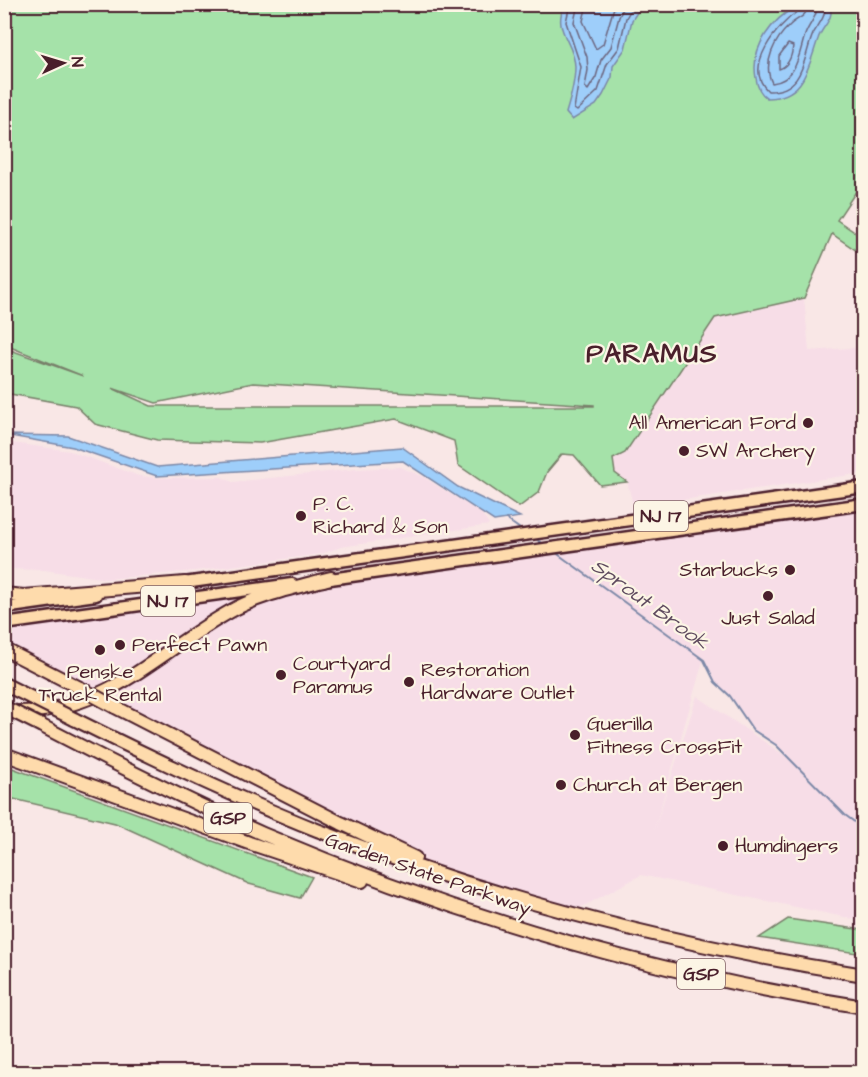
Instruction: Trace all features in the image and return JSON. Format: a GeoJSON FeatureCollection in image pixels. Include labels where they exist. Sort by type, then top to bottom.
{"type":"FeatureCollection","features":[{"type":"Feature","properties":{"kind":"highway","name":"NJ 17"},"geometry":{"type":"LineString","coordinates":[[4,608],[864,487]]}},
{"type":"Feature","properties":{"kind":"highway","name":"NJ 17"},"geometry":{"type":"LineString","coordinates":[[4,624],[864,504]]}},
{"type":"Feature","properties":{"kind":"highway"},"geometry":{"type":"LineString","coordinates":[[4,710],[50,710],[114,689],[233,610],[269,595],[331,578]]}},
{"type":"Feature","properties":{"kind":"highway"},"geometry":{"type":"LineString","coordinates":[[4,594],[24,596],[185,583]]}},
{"type":"Feature","properties":{"kind":"highway"},"geometry":{"type":"LineString","coordinates":[[5,649],[341,823],[477,885]]}},
{"type":"Feature","properties":{"kind":"highway","name":"Garden State Parkway"},"geometry":{"type":"LineString","coordinates":[[4,684],[202,781],[299,822],[477,885],[652,933],[864,975]]}},
{"type":"Feature","properties":{"kind":"highway","name":"Garden State Parkway"},"geometry":{"type":"LineString","coordinates":[[4,710],[42,726],[234,821],[420,895],[530,930],[635,958],[743,984],[864,1007]]}},
{"type":"Feature","properties":{"kind":"highway"},"geometry":{"type":"LineString","coordinates":[[4,753],[346,877],[420,895]]}},
{"type":"Feature","properties":{"kind":"shaded area"},"geometry":{"type":"Polygon","coordinates":[[[804,298],[809,351],[863,347],[863,473],[643,506],[633,504],[627,482],[615,473],[613,459],[625,453],[715,318],[804,298]]]}},
{"type":"Feature","properties":{"kind":"shaded area"},"geometry":{"type":"Polygon","coordinates":[[[5,442],[70,451],[139,476],[161,478],[221,477],[233,482],[356,469],[400,467],[422,476],[482,514],[489,525],[341,547],[321,554],[194,571],[107,579],[44,570],[4,569],[5,442]]]}},
{"type":"Feature","properties":{"kind":"shaded area"},"geometry":{"type":"Polygon","coordinates":[[[863,504],[863,921],[641,875],[571,913],[477,885],[368,836],[5,649],[4,624],[863,504]],[[703,661],[654,831],[697,696],[788,758],[776,745],[753,730],[730,696],[715,682],[703,661]]]}},
{"type":"Feature","properties":{"kind":"green space"},"geometry":{"type":"Polygon","coordinates":[[[5,5],[863,5],[863,181],[837,220],[863,238],[863,255],[832,234],[804,298],[715,318],[625,453],[613,459],[615,473],[627,482],[600,485],[574,455],[562,454],[547,472],[539,492],[519,507],[458,465],[454,441],[396,419],[260,443],[157,440],[95,424],[76,406],[5,393],[5,348],[83,376],[5,345],[5,5]],[[253,383],[156,403],[112,388],[151,406],[594,405],[253,383]]]}},
{"type":"Feature","properties":{"kind":"green space"},"geometry":{"type":"Polygon","coordinates":[[[4,765],[312,877],[300,898],[249,884],[115,823],[5,797],[4,765]]]}},
{"type":"Feature","properties":{"kind":"green space"},"geometry":{"type":"Polygon","coordinates":[[[788,919],[863,930],[863,954],[759,938],[788,919]]]}},
{"type":"Feature","properties":{"kind":"water"},"geometry":{"type":"Polygon","coordinates":[[[565,5],[642,5],[632,20],[625,49],[613,66],[612,77],[603,95],[596,105],[572,120],[566,113],[575,67],[574,58],[562,29],[561,14],[565,5]]]}},
{"type":"Feature","properties":{"kind":"water"},"geometry":{"type":"Polygon","coordinates":[[[798,5],[830,5],[831,14],[820,34],[803,79],[797,87],[780,97],[767,98],[760,92],[757,84],[755,66],[760,45],[772,26],[798,5]]]}},
{"type":"Feature","properties":{"kind":"water"},"geometry":{"type":"Polygon","coordinates":[[[5,435],[68,436],[157,467],[402,447],[458,487],[520,517],[494,521],[403,461],[157,476],[73,447],[5,435]]]}},
{"type":"Feature","properties":{"kind":"waterway","name":"Sprout Brook"},"geometry":{"type":"LineString","coordinates":[[506,519],[523,531]]}},
{"type":"Feature","properties":{"kind":"waterway","name":"Sprout Brook"},"geometry":{"type":"LineString","coordinates":[[533,537],[543,544]]}},
{"type":"Feature","properties":{"kind":"waterway","name":"Sprout Brook"},"geometry":{"type":"LineString","coordinates":[[555,552],[704,660],[715,682],[730,696],[753,730],[776,745],[845,815],[864,829]]}},
{"type":"Feature","properties":{"kind":"place","name":"All American Ford"},"geometry":{"type":"Point","coordinates":[808,423]}},
{"type":"Feature","properties":{"kind":"place","name":"SW Archery"},"geometry":{"type":"Point","coordinates":[684,451]}},
{"type":"Feature","properties":{"kind":"place","name":"P. C. Richard & Son"},"geometry":{"type":"Point","coordinates":[301,516]}},
{"type":"Feature","properties":{"kind":"place","name":"Starbucks"},"geometry":{"type":"Point","coordinates":[790,570]}},
{"type":"Feature","properties":{"kind":"place","name":"Just Salad"},"geometry":{"type":"Point","coordinates":[768,596]}},
{"type":"Feature","properties":{"kind":"place","name":"Perfect Pawn"},"geometry":{"type":"Point","coordinates":[120,645]}},
{"type":"Feature","properties":{"kind":"place","name":"Penske Truck Rental"},"geometry":{"type":"Point","coordinates":[100,650]}},
{"type":"Feature","properties":{"kind":"place","name":"Courtyard Paramus"},"geometry":{"type":"Point","coordinates":[281,675]}},
{"type":"Feature","properties":{"kind":"place","name":"Restoration Hardware Outlet"},"geometry":{"type":"Point","coordinates":[409,682]}},
{"type":"Feature","properties":{"kind":"place","name":"Guerilla Fitness CrossFit"},"geometry":{"type":"Point","coordinates":[575,735]}},
{"type":"Feature","properties":{"kind":"place","name":"Church at Bergen"},"geometry":{"type":"Point","coordinates":[561,785]}},
{"type":"Feature","properties":{"kind":"place","name":"Humdingers"},"geometry":{"type":"Point","coordinates":[723,846]}},
{"type":"Feature","properties":{"kind":"district","name":"PARAMUS"},"geometry":{"type":"Point","coordinates":[652,354]}}]}
